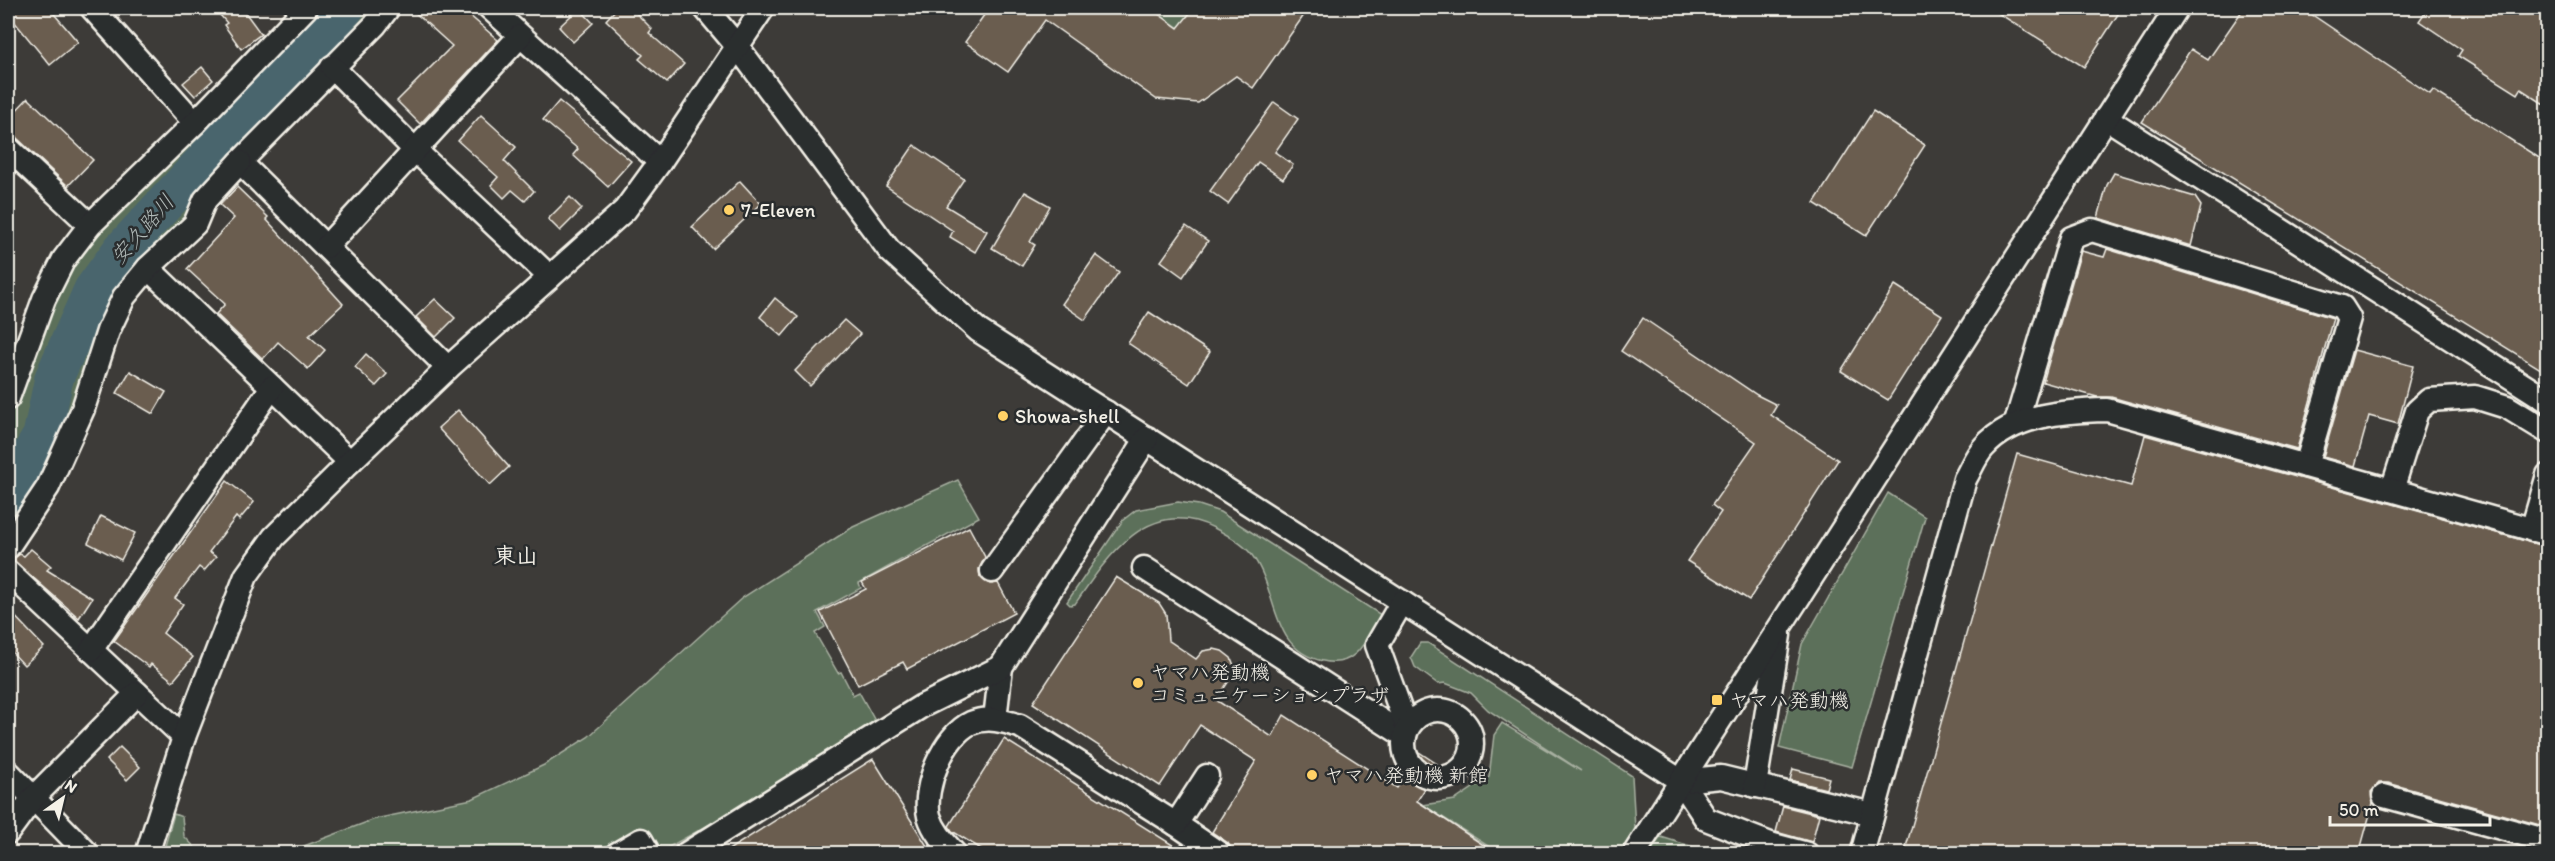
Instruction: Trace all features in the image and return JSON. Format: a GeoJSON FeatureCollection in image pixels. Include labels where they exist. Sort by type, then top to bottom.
{"type":"FeatureCollection","features":[{"type":"Feature","properties":{"kind":"street"},"geometry":{"type":"LineString","coordinates":[[92,8],[195,123]]}},
{"type":"Feature","properties":{"kind":"street"},"geometry":{"type":"LineString","coordinates":[[8,398],[44,299],[64,259],[90,225],[195,123],[306,8]]}},
{"type":"Feature","properties":{"kind":"street"},"geometry":{"type":"LineString","coordinates":[[490,8],[660,162]]}},
{"type":"Feature","properties":{"kind":"street"},"geometry":{"type":"LineString","coordinates":[[705,8],[737,46],[889,250],[979,331],[1681,781],[1706,819],[1773,845],[1807,854]]}},
{"type":"Feature","properties":{"kind":"street"},"geometry":{"type":"LineString","coordinates":[[147,854],[184,737],[246,576],[274,537],[448,368],[625,210],[660,162],[763,8]]}},
{"type":"Feature","properties":{"kind":"street"},"geometry":{"type":"LineString","coordinates":[[1634,854],[2177,8]]}},
{"type":"Feature","properties":{"kind":"street"},"geometry":{"type":"LineString","coordinates":[[8,547],[48,487],[83,409],[108,332],[124,297],[148,268],[195,224],[205,200],[332,67],[375,14]]}},
{"type":"Feature","properties":{"kind":"street"},"geometry":{"type":"LineString","coordinates":[[326,247],[520,36]]}},
{"type":"Feature","properties":{"kind":"street"},"geometry":{"type":"LineString","coordinates":[[332,67],[415,150],[550,277]]}},
{"type":"Feature","properties":{"kind":"street"},"geometry":{"type":"LineString","coordinates":[[2106,118],[2547,401]]}},
{"type":"Feature","properties":{"kind":"street"},"geometry":{"type":"LineString","coordinates":[[8,148],[90,225]]}},
{"type":"Feature","properties":{"kind":"street"},"geometry":{"type":"LineString","coordinates":[[240,162],[448,368]]}},
{"type":"Feature","properties":{"kind":"street"},"geometry":{"type":"LineString","coordinates":[[2016,423],[2071,238],[2092,230],[2342,307],[2349,318],[2306,466]]}},
{"type":"Feature","properties":{"kind":"street"},"geometry":{"type":"LineString","coordinates":[[148,268],[350,462]]}},
{"type":"Feature","properties":{"kind":"street"},"geometry":{"type":"LineString","coordinates":[[91,650],[272,387]]}},
{"type":"Feature","properties":{"kind":"street"},"geometry":{"type":"LineString","coordinates":[[2392,490],[2417,411],[2429,400],[2475,397],[2507,407],[2547,432]]}},
{"type":"Feature","properties":{"kind":"street"},"geometry":{"type":"LineString","coordinates":[[1862,854],[1965,480],[1984,447],[2016,423],[2071,411],[2107,410],[2540,532],[2547,475]]}},
{"type":"Feature","properties":{"kind":"street"},"geometry":{"type":"LineString","coordinates":[[992,571],[1106,412]]}},
{"type":"Feature","properties":{"kind":"street"},"geometry":{"type":"LineString","coordinates":[[995,719],[1001,667],[1147,438]]}},
{"type":"Feature","properties":{"kind":"street"},"geometry":{"type":"LineString","coordinates":[[1144,568],[1406,732],[1377,645],[1402,602]]}},
{"type":"Feature","properties":{"kind":"street"},"geometry":{"type":"LineString","coordinates":[[8,572],[184,737]]}},
{"type":"Feature","properties":{"kind":"street"},"geometry":{"type":"LineString","coordinates":[[1755,786],[1780,627]]}},
{"type":"Feature","properties":{"kind":"street"},"geometry":{"type":"LineString","coordinates":[[686,854],[922,706],[1001,667]]}},
{"type":"Feature","properties":{"kind":"street"},"geometry":{"type":"LineString","coordinates":[[8,832],[33,798],[137,693]]}},
{"type":"Feature","properties":{"kind":"street"},"geometry":{"type":"LineString","coordinates":[[955,854],[937,833],[929,814],[930,783],[938,761],[952,738],[970,723],[995,719],[1020,726],[1220,854]]}},
{"type":"Feature","properties":{"kind":"street"},"geometry":{"type":"LineString","coordinates":[[8,772],[88,854]]}},
{"type":"Feature","properties":{"kind":"street"},"geometry":{"type":"LineString","coordinates":[[1176,824],[1207,776]]}},
{"type":"Feature","properties":{"kind":"street"},"geometry":{"type":"LineString","coordinates":[[1681,781],[1721,777],[1872,814]]}},
{"type":"Feature","properties":{"kind":"street"},"geometry":{"type":"LineString","coordinates":[[2384,796],[2547,841]]}},
{"type":"Feature","properties":{"kind":"street"},"geometry":{"type":"LineString","coordinates":[[617,854],[641,840],[649,854]]}},
{"type":"Feature","properties":{"kind":"green space"},"geometry":{"type":"Polygon","coordinates":[[[305,8],[384,8],[120,306],[69,436],[8,546],[8,398],[69,252],[305,8]]]}},
{"type":"Feature","properties":{"kind":"green space"},"geometry":{"type":"Polygon","coordinates":[[[1151,8],[1194,8],[1179,28],[1151,8]]]}},
{"type":"Feature","properties":{"kind":"green space"},"geometry":{"type":"Polygon","coordinates":[[[958,480],[979,517],[859,583],[861,588],[817,612],[825,627],[815,633],[853,695],[859,692],[880,730],[658,853],[283,854],[375,819],[472,799],[544,765],[588,737],[742,598],[853,527],[958,480]]]}},
{"type":"Feature","properties":{"kind":"green space"},"geometry":{"type":"Polygon","coordinates":[[[1888,493],[1925,517],[1852,767],[1779,748],[1802,644],[1888,493]]]}},
{"type":"Feature","properties":{"kind":"green space"},"geometry":{"type":"Polygon","coordinates":[[[1178,502],[1199,505],[1220,512],[1381,615],[1359,650],[1344,661],[1335,662],[1323,661],[1306,655],[1293,645],[1284,633],[1262,573],[1251,553],[1214,528],[1190,520],[1169,519],[1149,525],[1132,536],[1101,568],[1075,604],[1070,605],[1067,602],[1123,520],[1136,510],[1178,502]]]}},
{"type":"Feature","properties":{"kind":"green space"},"geometry":{"type":"Polygon","coordinates":[[[1420,643],[1428,643],[1632,776],[1635,829],[1620,853],[1499,853],[1423,805],[1455,800],[1489,777],[1494,735],[1502,723],[1581,771],[1488,710],[1471,693],[1445,683],[1438,684],[1415,667],[1411,657],[1420,643]]]}},
{"type":"Feature","properties":{"kind":"green space"},"geometry":{"type":"Polygon","coordinates":[[[174,814],[182,817],[184,836],[200,853],[163,853],[174,814]]]}},
{"type":"Feature","properties":{"kind":"green space"},"geometry":{"type":"Polygon","coordinates":[[[1661,837],[1713,853],[1649,853],[1661,837]]]}},
{"type":"Feature","properties":{"kind":"building"},"geometry":{"type":"Polygon","coordinates":[[[8,8],[49,8],[78,42],[50,65],[8,14],[8,8]]]}},
{"type":"Feature","properties":{"kind":"building"},"geometry":{"type":"Polygon","coordinates":[[[214,8],[242,8],[261,34],[241,49],[224,25],[227,23],[214,8]]]}},
{"type":"Feature","properties":{"kind":"building"},"geometry":{"type":"Polygon","coordinates":[[[410,8],[461,8],[498,40],[420,124],[397,101],[452,46],[410,8]]]}},
{"type":"Feature","properties":{"kind":"building"},"geometry":{"type":"Polygon","coordinates":[[[579,8],[593,23],[573,42],[559,27],[579,8]]]}},
{"type":"Feature","properties":{"kind":"building"},"geometry":{"type":"Polygon","coordinates":[[[617,8],[631,8],[652,29],[649,33],[684,64],[667,83],[639,59],[643,55],[606,20],[617,8]]]}},
{"type":"Feature","properties":{"kind":"building"},"geometry":{"type":"Polygon","coordinates":[[[989,8],[1150,8],[1178,28],[1194,8],[1309,8],[1253,88],[1236,76],[1198,103],[1156,99],[1045,20],[1008,72],[965,42],[989,8]]]}},
{"type":"Feature","properties":{"kind":"building"},"geometry":{"type":"Polygon","coordinates":[[[1990,8],[2122,8],[2084,67],[1990,8]]]}},
{"type":"Feature","properties":{"kind":"building"},"geometry":{"type":"Polygon","coordinates":[[[2244,8],[2302,8],[2430,94],[2433,90],[2547,163],[2547,373],[2142,122],[2191,49],[2208,60],[2244,8]]]}},
{"type":"Feature","properties":{"kind":"building"},"geometry":{"type":"Polygon","coordinates":[[[2428,8],[2534,8],[2547,16],[2547,106],[2521,89],[2518,94],[2458,56],[2462,50],[2419,21],[2428,8]]]}},
{"type":"Feature","properties":{"kind":"building"},"geometry":{"type":"Polygon","coordinates":[[[202,67],[213,80],[195,96],[183,83],[202,67]]]}},
{"type":"Feature","properties":{"kind":"building"},"geometry":{"type":"Polygon","coordinates":[[[28,98],[93,160],[68,186],[17,138],[8,133],[8,119],[28,98]]]}},
{"type":"Feature","properties":{"kind":"building"},"geometry":{"type":"Polygon","coordinates":[[[559,101],[631,161],[608,187],[573,155],[578,149],[543,120],[559,101]]]}},
{"type":"Feature","properties":{"kind":"building"},"geometry":{"type":"Polygon","coordinates":[[[1274,102],[1298,119],[1275,152],[1293,165],[1283,179],[1258,162],[1228,204],[1210,191],[1274,102]]]}},
{"type":"Feature","properties":{"kind":"building"},"geometry":{"type":"Polygon","coordinates":[[[1873,111],[1925,145],[1866,236],[1814,203],[1873,111]]]}},
{"type":"Feature","properties":{"kind":"building"},"geometry":{"type":"Polygon","coordinates":[[[481,115],[516,147],[504,161],[534,191],[525,201],[512,190],[504,198],[491,185],[498,177],[458,141],[481,115]]]}},
{"type":"Feature","properties":{"kind":"building"},"geometry":{"type":"Polygon","coordinates":[[[914,145],[964,179],[946,206],[987,231],[975,252],[950,237],[953,231],[886,186],[914,145]]]}},
{"type":"Feature","properties":{"kind":"building"},"geometry":{"type":"Polygon","coordinates":[[[2114,173],[2195,197],[2201,206],[2191,246],[2098,218],[2107,185],[2114,173]]]}},
{"type":"Feature","properties":{"kind":"building"},"geometry":{"type":"Polygon","coordinates":[[[740,181],[761,204],[713,249],[692,227],[740,181]]]}},
{"type":"Feature","properties":{"kind":"building"},"geometry":{"type":"Polygon","coordinates":[[[237,187],[268,217],[266,219],[343,304],[309,336],[325,350],[308,369],[278,342],[263,359],[216,314],[225,304],[187,269],[234,218],[220,205],[237,187]]]}},
{"type":"Feature","properties":{"kind":"building"},"geometry":{"type":"Polygon","coordinates":[[[1025,192],[1050,206],[1030,242],[1035,245],[1022,266],[992,248],[1025,192]]]}},
{"type":"Feature","properties":{"kind":"building"},"geometry":{"type":"Polygon","coordinates":[[[570,197],[582,209],[560,231],[548,219],[570,197]]]}},
{"type":"Feature","properties":{"kind":"building"},"geometry":{"type":"Polygon","coordinates":[[[1186,226],[1208,241],[1183,277],[1161,261],[1186,226]]]}},
{"type":"Feature","properties":{"kind":"building"},"geometry":{"type":"Polygon","coordinates":[[[2107,249],[2333,318],[2297,449],[2111,397],[2097,397],[2043,382],[2081,251],[2104,257],[2107,249]]]}},
{"type":"Feature","properties":{"kind":"building"},"geometry":{"type":"Polygon","coordinates":[[[1096,255],[1119,272],[1085,320],[1062,304],[1096,255]]]}},
{"type":"Feature","properties":{"kind":"building"},"geometry":{"type":"Polygon","coordinates":[[[1895,285],[1942,315],[1888,400],[1841,371],[1895,285]]]}},
{"type":"Feature","properties":{"kind":"building"},"geometry":{"type":"Polygon","coordinates":[[[775,298],[798,317],[782,336],[760,317],[775,298]]]}},
{"type":"Feature","properties":{"kind":"building"},"geometry":{"type":"Polygon","coordinates":[[[435,299],[455,318],[436,337],[416,317],[435,299]]]}},
{"type":"Feature","properties":{"kind":"building"},"geometry":{"type":"Polygon","coordinates":[[[1149,312],[1210,352],[1189,384],[1128,343],[1149,312]]]}},
{"type":"Feature","properties":{"kind":"building"},"geometry":{"type":"Polygon","coordinates":[[[1643,318],[1757,395],[1777,405],[1771,415],[1838,460],[1749,600],[1687,561],[1721,512],[1712,505],[1756,442],[1621,351],[1643,318]]]}},
{"type":"Feature","properties":{"kind":"building"},"geometry":{"type":"Polygon","coordinates":[[[844,320],[860,334],[810,386],[795,371],[844,320]]]}},
{"type":"Feature","properties":{"kind":"building"},"geometry":{"type":"Polygon","coordinates":[[[2354,350],[2413,366],[2398,424],[2369,416],[2355,466],[2323,457],[2354,350]]]}},
{"type":"Feature","properties":{"kind":"building"},"geometry":{"type":"Polygon","coordinates":[[[366,354],[387,374],[376,386],[355,367],[366,354]]]}},
{"type":"Feature","properties":{"kind":"building"},"geometry":{"type":"Polygon","coordinates":[[[130,371],[166,392],[153,414],[117,393],[130,371]]]}},
{"type":"Feature","properties":{"kind":"building"},"geometry":{"type":"Polygon","coordinates":[[[458,410],[509,467],[490,485],[438,428],[458,410]]]}},
{"type":"Feature","properties":{"kind":"building"},"geometry":{"type":"Polygon","coordinates":[[[2145,435],[2547,547],[2547,827],[2388,783],[2379,783],[2371,792],[2373,803],[2359,854],[1904,854],[2017,454],[2131,486],[2145,435]]]}},
{"type":"Feature","properties":{"kind":"building"},"geometry":{"type":"Polygon","coordinates":[[[227,481],[254,502],[239,520],[236,517],[209,552],[216,557],[204,571],[199,567],[175,598],[183,604],[163,633],[193,657],[173,681],[151,664],[149,667],[114,641],[227,481]]]}},
{"type":"Feature","properties":{"kind":"building"},"geometry":{"type":"Polygon","coordinates":[[[101,516],[135,533],[121,560],[88,543],[101,516]]]}},
{"type":"Feature","properties":{"kind":"building"},"geometry":{"type":"Polygon","coordinates":[[[969,527],[985,557],[979,569],[980,577],[990,584],[998,583],[1014,613],[907,669],[903,662],[858,685],[820,612],[866,589],[862,582],[969,527]]]}},
{"type":"Feature","properties":{"kind":"building"},"geometry":{"type":"Polygon","coordinates":[[[31,549],[51,566],[47,570],[92,598],[79,618],[12,559],[20,554],[24,556],[31,549]]]}},
{"type":"Feature","properties":{"kind":"building"},"geometry":{"type":"Polygon","coordinates":[[[1116,577],[1159,603],[1166,614],[1168,640],[1196,659],[1203,651],[1214,649],[1222,651],[1231,658],[1235,668],[1233,675],[1216,700],[1272,737],[1284,715],[1397,788],[1419,752],[1440,766],[1417,801],[1497,854],[1233,854],[1228,843],[1212,832],[1256,761],[1200,725],[1160,786],[1033,703],[1116,577]]]}},
{"type":"Feature","properties":{"kind":"building"},"geometry":{"type":"Polygon","coordinates":[[[8,609],[44,647],[24,665],[8,648],[8,609]]]}},
{"type":"Feature","properties":{"kind":"building"},"geometry":{"type":"Polygon","coordinates":[[[1004,739],[1187,854],[989,854],[952,831],[949,826],[1004,739]]]}},
{"type":"Feature","properties":{"kind":"building"},"geometry":{"type":"Polygon","coordinates":[[[120,747],[140,767],[127,780],[107,760],[120,747]]]}},
{"type":"Feature","properties":{"kind":"building"},"geometry":{"type":"Polygon","coordinates":[[[873,759],[932,854],[722,854],[873,759]]]}},
{"type":"Feature","properties":{"kind":"building"},"geometry":{"type":"Polygon","coordinates":[[[1793,769],[1829,778],[1826,789],[1790,780],[1793,769]]]}},
{"type":"Feature","properties":{"kind":"building"},"geometry":{"type":"Polygon","coordinates":[[[1783,806],[1819,815],[1812,842],[1776,832],[1783,806]]]}},
{"type":"Feature","properties":{"kind":"waterway","name":"安久路川"},"geometry":{"type":"LineString","coordinates":[[8,493],[42,436],[54,378],[93,290],[122,250],[345,8]]}},
{"type":"Feature","properties":{"kind":"place","name":"7-Eleven"},"geometry":{"type":"Point","coordinates":[729,210]}},
{"type":"Feature","properties":{"kind":"place","name":"Showa-shell"},"geometry":{"type":"Point","coordinates":[1003,416]}},
{"type":"Feature","properties":{"kind":"place","name":"ヤマハ発動機 コミュニケーションプラザ"},"geometry":{"type":"Point","coordinates":[1138,683]}},
{"type":"Feature","properties":{"kind":"place","name":"ヤマハ発動機"},"geometry":{"type":"Point","coordinates":[1717,700]}},
{"type":"Feature","properties":{"kind":"place","name":"ヤマハ発動機 新館"},"geometry":{"type":"Point","coordinates":[1312,775]}},
{"type":"Feature","properties":{"kind":"district","name":"東山"},"geometry":{"type":"Point","coordinates":[516,555]}}]}
